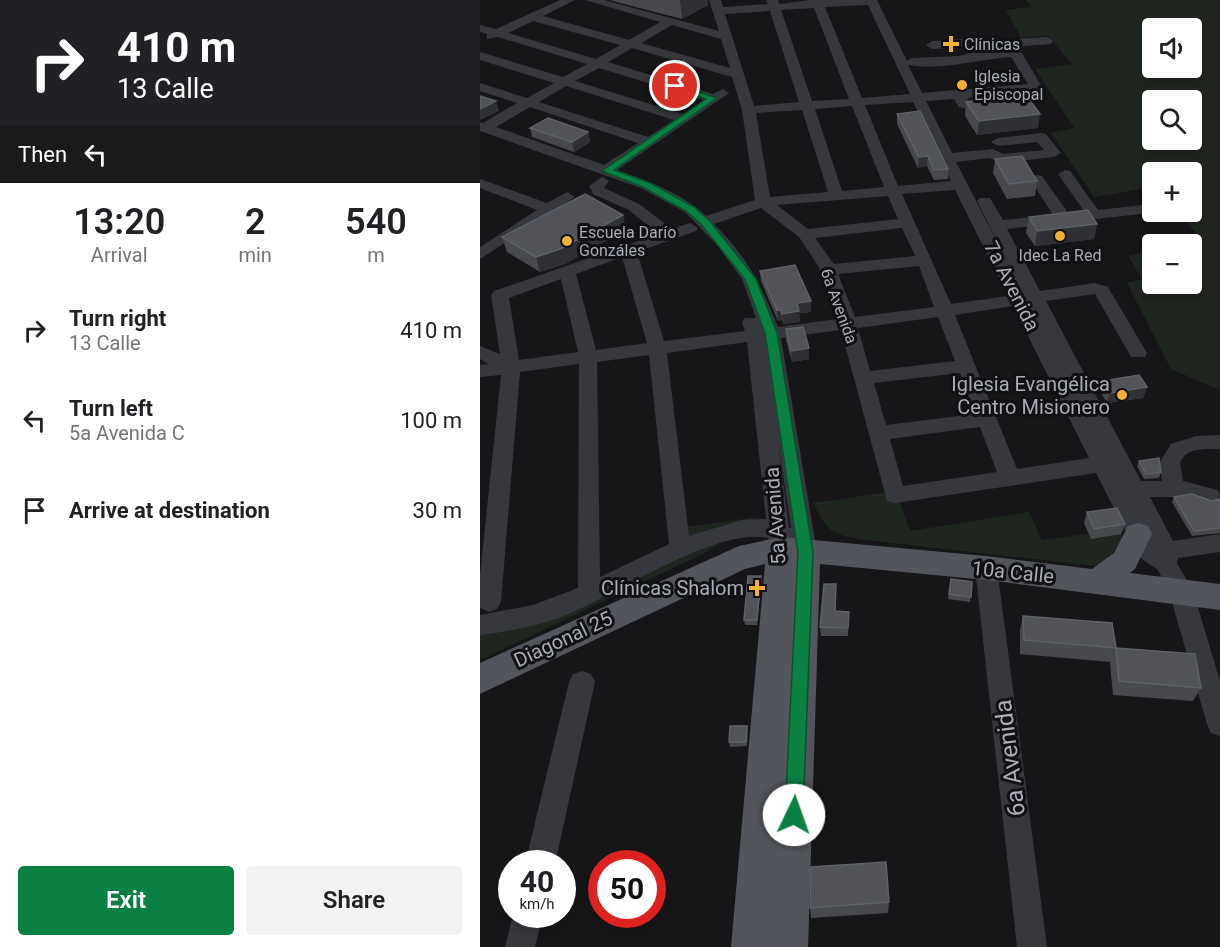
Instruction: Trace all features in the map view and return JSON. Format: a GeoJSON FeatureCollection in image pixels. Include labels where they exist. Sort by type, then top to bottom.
{"type":"FeatureCollection","features":[{"type":"Feature","properties":{"kind":"main road"},"geometry":{"type":"LineString","coordinates":[[1098,581],[1125,561],[1138,534]]}},
{"type":"Feature","properties":{"kind":"main road","name":"10a Calle"},"geometry":{"type":"LineString","coordinates":[[788,543],[1220,597]]}},
{"type":"Feature","properties":{"kind":"main road","name":"Diagonal 25"},"geometry":{"type":"LineString","coordinates":[[480,678],[739,558],[788,543]]}},
{"type":"Feature","properties":{"kind":"main road","name":"5a Avenida"},"geometry":{"type":"LineString","coordinates":[[788,543],[780,771],[788,947]]}},
{"type":"Feature","properties":{"kind":"main road","name":"5a Avenida"},"geometry":{"type":"LineString","coordinates":[[752,947],[780,771]]}},
{"type":"Feature","properties":{"kind":"street"},"geometry":{"type":"LineString","coordinates":[[480,42],[569,0]]}},
{"type":"Feature","properties":{"kind":"street"},"geometry":{"type":"LineString","coordinates":[[591,0],[727,37]]}},
{"type":"Feature","properties":{"kind":"street"},"geometry":{"type":"LineString","coordinates":[[763,201],[749,110],[716,5],[871,0]]}},
{"type":"Feature","properties":{"kind":"street","name":"7a Avenida"},"geometry":{"type":"LineString","coordinates":[[871,0],[955,157],[998,225],[1027,298],[1103,464],[1138,534],[1150,553],[1167,557]]}},
{"type":"Feature","properties":{"kind":"street","name":"7a Avenida"},"geometry":{"type":"LineString","coordinates":[[880,0],[912,62],[924,96]]}},
{"type":"Feature","properties":{"kind":"street"},"geometry":{"type":"LineString","coordinates":[[817,2],[859,101],[893,191],[925,260],[1010,478],[1103,464]]}},
{"type":"Feature","properties":{"kind":"street"},"geometry":{"type":"LineString","coordinates":[[773,3],[836,194]]}},
{"type":"Feature","properties":{"kind":"street"},"geometry":{"type":"LineString","coordinates":[[537,15],[737,74]]}},
{"type":"Feature","properties":{"kind":"street"},"geometry":{"type":"LineString","coordinates":[[481,130],[671,21]]}},
{"type":"Feature","properties":{"kind":"street"},"geometry":{"type":"LineString","coordinates":[[480,28],[718,95],[604,176],[596,186],[598,190],[634,207],[670,235]]}},
{"type":"Feature","properties":{"kind":"street"},"geometry":{"type":"LineString","coordinates":[[912,62],[960,60],[971,51],[1047,41]]}},
{"type":"Feature","properties":{"kind":"street"},"geometry":{"type":"LineString","coordinates":[[749,110],[1036,87],[1016,54],[934,49]]}},
{"type":"Feature","properties":{"kind":"street"},"geometry":{"type":"LineString","coordinates":[[971,51],[986,72]]}},
{"type":"Feature","properties":{"kind":"street"},"geometry":{"type":"LineString","coordinates":[[995,54],[1006,70]]}},
{"type":"Feature","properties":{"kind":"street"},"geometry":{"type":"LineString","coordinates":[[480,56],[686,119]]}},
{"type":"Feature","properties":{"kind":"street"},"geometry":{"type":"LineString","coordinates":[[480,87],[650,142]]}},
{"type":"Feature","properties":{"kind":"street","name":"5a Avenida"},"geometry":{"type":"LineString","coordinates":[[481,130],[604,176],[697,225],[737,280],[763,333],[788,543]]}},
{"type":"Feature","properties":{"kind":"street"},"geometry":{"type":"LineString","coordinates":[[955,157],[993,153],[1000,159],[1054,153],[1041,137],[998,142]]}},
{"type":"Feature","properties":{"kind":"street","name":"7a Avenida"},"geometry":{"type":"LineString","coordinates":[[955,157],[960,185],[1135,489],[1167,557],[1181,591],[1220,724]]}},
{"type":"Feature","properties":{"kind":"street"},"geometry":{"type":"LineString","coordinates":[[1065,174],[1094,215]]}},
{"type":"Feature","properties":{"kind":"street"},"geometry":{"type":"LineString","coordinates":[[1037,179],[1064,219]]}},
{"type":"Feature","properties":{"kind":"street"},"geometry":{"type":"LineString","coordinates":[[480,183],[548,209]]}},
{"type":"Feature","properties":{"kind":"street"},"geometry":{"type":"LineString","coordinates":[[489,602],[511,367],[500,295],[763,201],[960,185]]}},
{"type":"Feature","properties":{"kind":"street"},"geometry":{"type":"LineString","coordinates":[[480,254],[567,197]]}},
{"type":"Feature","properties":{"kind":"street","name":"6a Avenida"},"geometry":{"type":"LineString","coordinates":[[763,201],[805,234],[828,270],[848,323],[895,495],[1010,478]]}},
{"type":"Feature","properties":{"kind":"street"},"geometry":{"type":"LineString","coordinates":[[998,225],[1142,210]]}},
{"type":"Feature","properties":{"kind":"street"},"geometry":{"type":"LineString","coordinates":[[805,234],[908,223]]}},
{"type":"Feature","properties":{"kind":"street"},"geometry":{"type":"LineString","coordinates":[[480,231],[501,240]]}},
{"type":"Feature","properties":{"kind":"street"},"geometry":{"type":"LineString","coordinates":[[628,249],[657,347],[678,540]]}},
{"type":"Feature","properties":{"kind":"street"},"geometry":{"type":"LineString","coordinates":[[828,270],[925,260]]}},
{"type":"Feature","properties":{"kind":"street"},"geometry":{"type":"LineString","coordinates":[[567,271],[588,355],[588,584]]}},
{"type":"Feature","properties":{"kind":"street"},"geometry":{"type":"LineString","coordinates":[[480,370],[1099,289],[1138,352]]}},
{"type":"Feature","properties":{"kind":"street","name":"5a Avenida"},"geometry":{"type":"LineString","coordinates":[[763,333],[788,543]]}},
{"type":"Feature","properties":{"kind":"street"},"geometry":{"type":"LineString","coordinates":[[480,352],[511,367]]}},
{"type":"Feature","properties":{"kind":"street"},"geometry":{"type":"LineString","coordinates":[[863,378],[966,366]]}},
{"type":"Feature","properties":{"kind":"street"},"geometry":{"type":"LineString","coordinates":[[878,433],[987,419]]}},
{"type":"Feature","properties":{"kind":"street"},"geometry":{"type":"LineString","coordinates":[[1174,488],[1168,471],[1168,460],[1177,449],[1206,441],[1220,442]]}},
{"type":"Feature","properties":{"kind":"street"},"geometry":{"type":"LineString","coordinates":[[1135,489],[1190,489],[1210,496]]}},
{"type":"Feature","properties":{"kind":"street","name":"10a Calle"},"geometry":{"type":"LineString","coordinates":[[480,625],[523,618],[562,606],[696,543],[745,527],[788,543]]}},
{"type":"Feature","properties":{"kind":"street"},"geometry":{"type":"LineString","coordinates":[[1167,557],[1220,543]]}},
{"type":"Feature","properties":{"kind":"street","name":"6a Avenida"},"geometry":{"type":"LineString","coordinates":[[986,568],[1032,947]]}},
{"type":"Feature","properties":{"kind":"street"},"geometry":{"type":"LineString","coordinates":[[543,850],[582,682]]}},
{"type":"Feature","properties":{"kind":"street"},"geometry":{"type":"LineString","coordinates":[[520,947],[525,928]]}},
{"type":"Feature","properties":{"kind":"shaded area"},"geometry":{"type":"Polygon","coordinates":[[[1026,0],[1220,0],[1220,390],[1171,369],[1127,283],[1142,279],[1142,294],[1202,294],[1202,241],[1204,241],[1202,234],[1197,234],[1186,222],[1202,222],[1202,162],[1142,162],[1142,189],[1094,197],[1051,133],[1074,128],[1035,69],[1072,64],[1047,35],[1021,38],[1006,10],[1031,7],[1026,0]]]}},
{"type":"Feature","properties":{"kind":"shaded area"},"geometry":{"type":"Polygon","coordinates":[[[1142,253],[1142,279],[1128,256],[1142,253]]]}},
{"type":"Feature","properties":{"kind":"shaded area"},"geometry":{"type":"Polygon","coordinates":[[[896,491],[910,531],[1029,512],[1042,540],[1122,529],[1120,550],[1095,566],[864,540],[838,534],[832,530],[823,521],[813,503],[896,491]]]}},
{"type":"Feature","properties":{"kind":"shaded area"},"geometry":{"type":"Polygon","coordinates":[[[759,517],[703,554],[480,660],[480,620],[523,614],[667,558],[685,527],[759,517]]]}},
{"type":"Feature","properties":{"kind":"building"},"geometry":{"type":"Polygon","coordinates":[[[1026,95],[1040,114],[979,121],[966,102],[1026,95]]]}},
{"type":"Feature","properties":{"kind":"building"},"geometry":{"type":"Polygon","coordinates":[[[480,96],[496,101],[480,109],[480,96]]]}},
{"type":"Feature","properties":{"kind":"building"},"geometry":{"type":"Polygon","coordinates":[[[920,111],[948,169],[934,170],[928,156],[919,157],[897,114],[920,111]]]}},
{"type":"Feature","properties":{"kind":"building"},"geometry":{"type":"Polygon","coordinates":[[[548,118],[588,132],[572,142],[530,128],[548,118]]]}},
{"type":"Feature","properties":{"kind":"building"},"geometry":{"type":"Polygon","coordinates":[[[1022,156],[1037,181],[1009,184],[995,159],[1022,156]]]}},
{"type":"Feature","properties":{"kind":"building"},"geometry":{"type":"Polygon","coordinates":[[[585,194],[623,215],[560,249],[536,257],[502,237],[585,194]]]}},
{"type":"Feature","properties":{"kind":"building"},"geometry":{"type":"Polygon","coordinates":[[[1088,210],[1097,224],[1037,231],[1029,217],[1088,210]]]}},
{"type":"Feature","properties":{"kind":"building"},"geometry":{"type":"Polygon","coordinates":[[[795,265],[811,301],[797,303],[799,311],[782,314],[781,310],[777,310],[760,271],[795,265]]]}},
{"type":"Feature","properties":{"kind":"building"},"geometry":{"type":"Polygon","coordinates":[[[803,327],[809,348],[791,351],[786,329],[803,327]]]}},
{"type":"Feature","properties":{"kind":"building"},"geometry":{"type":"Polygon","coordinates":[[[1139,375],[1147,387],[1110,393],[1103,381],[1139,375]]]}},
{"type":"Feature","properties":{"kind":"building"},"geometry":{"type":"Polygon","coordinates":[[[1159,458],[1161,472],[1146,474],[1139,461],[1159,458]]]}},
{"type":"Feature","properties":{"kind":"building"},"geometry":{"type":"Polygon","coordinates":[[[1192,494],[1212,501],[1220,499],[1220,528],[1194,531],[1174,497],[1192,494]]]}},
{"type":"Feature","properties":{"kind":"building"},"geometry":{"type":"Polygon","coordinates":[[[1117,508],[1125,524],[1094,529],[1087,512],[1117,508]]]}},
{"type":"Feature","properties":{"kind":"building"},"geometry":{"type":"Polygon","coordinates":[[[748,576],[761,576],[757,620],[744,620],[748,576]]]}},
{"type":"Feature","properties":{"kind":"building"},"geometry":{"type":"Polygon","coordinates":[[[951,579],[972,582],[971,597],[949,594],[951,579]]]}},
{"type":"Feature","properties":{"kind":"building"},"geometry":{"type":"Polygon","coordinates":[[[824,584],[836,584],[835,611],[849,612],[848,628],[820,627],[824,584]]]}},
{"type":"Feature","properties":{"kind":"building"},"geometry":{"type":"Polygon","coordinates":[[[1023,616],[1112,623],[1116,648],[1024,640],[1023,616]]]}},
{"type":"Feature","properties":{"kind":"building"},"geometry":{"type":"Polygon","coordinates":[[[1116,648],[1195,654],[1201,688],[1119,681],[1116,648]]]}},
{"type":"Feature","properties":{"kind":"building"},"geometry":{"type":"Polygon","coordinates":[[[730,726],[747,726],[746,742],[729,742],[730,726]]]}},
{"type":"Feature","properties":{"kind":"building"},"geometry":{"type":"Polygon","coordinates":[[[886,862],[889,902],[810,908],[811,867],[886,862]]]}},
{"type":"Feature","properties":{"kind":"place","name":"Clínicas"},"geometry":{"type":"Point","coordinates":[951,44]}},
{"type":"Feature","properties":{"kind":"place","name":"Iglesia Episcopal"},"geometry":{"type":"Point","coordinates":[962,85]}},
{"type":"Feature","properties":{"kind":"place","name":"Idec La Red"},"geometry":{"type":"Point","coordinates":[1060,236]}},
{"type":"Feature","properties":{"kind":"place","name":"Escuela Darío Gonzáles"},"geometry":{"type":"Point","coordinates":[567,241]}},
{"type":"Feature","properties":{"kind":"place","name":"Iglesia Evangélica Centro Misionero"},"geometry":{"type":"Point","coordinates":[1122,395]}},
{"type":"Feature","properties":{"kind":"place","name":"Clínicas Shalom"},"geometry":{"type":"Point","coordinates":[757,588]}},
{"type":"Feature","properties":{"kind":"route"},"geometry":{"type":"LineString","coordinates":[[675,86],[713,98],[686,119],[607,171],[646,185],[690,209],[705,222],[724,243],[750,279],[771,333],[806,552],[794,815]]}}]}
